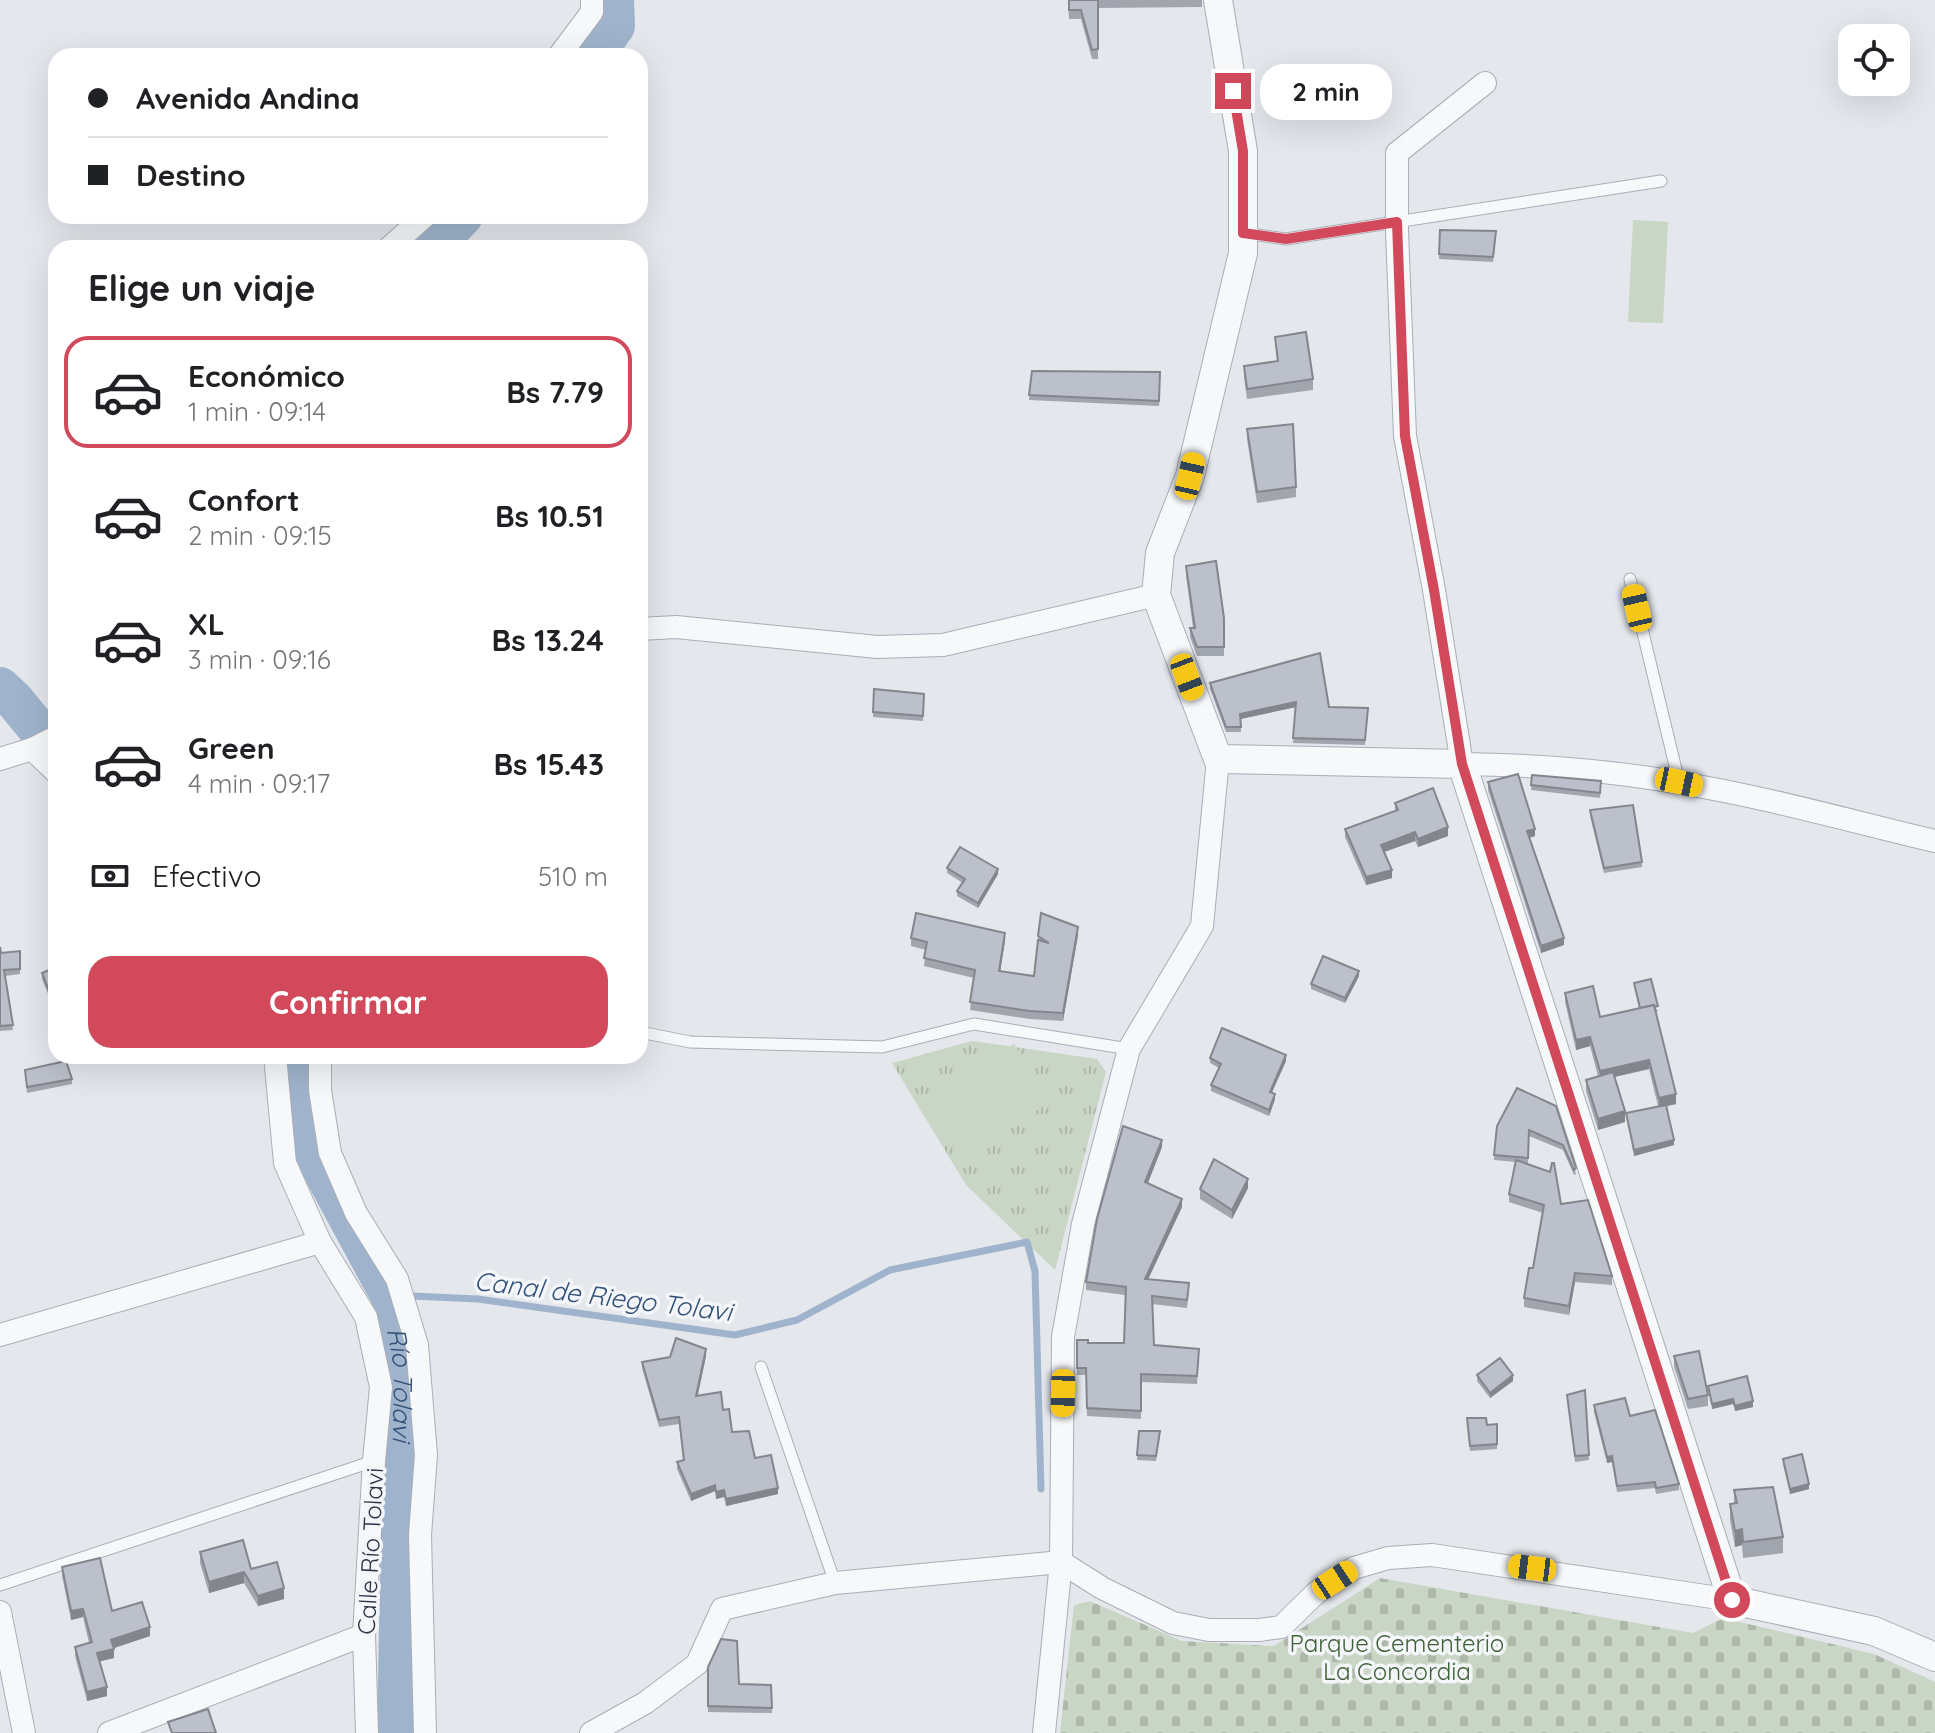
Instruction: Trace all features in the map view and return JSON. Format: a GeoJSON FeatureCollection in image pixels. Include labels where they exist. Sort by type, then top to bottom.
{"type":"FeatureCollection","features":[{"type":"Feature","properties":{"kind":"street"},"geometry":{"type":"LineString","coordinates":[[565,48],[592,12],[592,0]]}},
{"type":"Feature","properties":{"kind":"street"},"geometry":{"type":"LineString","coordinates":[[1044,1733],[1061,1562],[1063,1337],[1083,1224],[1129,1049],[1202,926],[1218,759],[1156,595],[1160,553],[1190,476],[1243,253],[1243,151],[1218,0]]}},
{"type":"Feature","properties":{"kind":"street"},"geometry":{"type":"LineString","coordinates":[[1485,83],[1397,153],[1405,436],[1462,764],[1732,1600]]}},
{"type":"Feature","properties":{"kind":"street"},"geometry":{"type":"LineString","coordinates":[[398,240],[416,224]]}},
{"type":"Feature","properties":{"kind":"street"},"geometry":{"type":"LineString","coordinates":[[648,629],[676,627],[877,647],[943,645],[1156,595]]}},
{"type":"Feature","properties":{"kind":"street"},"geometry":{"type":"LineString","coordinates":[[0,759],[48,741]]}},
{"type":"Feature","properties":{"kind":"street"},"geometry":{"type":"LineString","coordinates":[[32,749],[48,764]]}},
{"type":"Feature","properties":{"kind":"street"},"geometry":{"type":"LineString","coordinates":[[1218,759],[1541,765],[1679,782],[1935,841]]}},
{"type":"Feature","properties":{"kind":"street","name":"Calle Río Tolavi"},"geometry":{"type":"LineString","coordinates":[[276,1064],[285,1163],[320,1242],[366,1317],[381,1387],[364,1635],[367,1733]]}},
{"type":"Feature","properties":{"kind":"street","name":"Calle Río Tolavi"},"geometry":{"type":"LineString","coordinates":[[320,1064],[320,1090],[330,1153],[356,1213],[397,1279],[417,1345],[426,1455],[420,1535],[425,1733]]}},
{"type":"Feature","properties":{"kind":"street"},"geometry":{"type":"LineString","coordinates":[[0,1335],[320,1242]]}},
{"type":"Feature","properties":{"kind":"street"},"geometry":{"type":"LineString","coordinates":[[591,1733],[645,1703],[697,1664],[722,1609],[835,1583],[1061,1562],[1102,1588],[1173,1623],[1209,1630],[1281,1627],[1316,1593],[1354,1568],[1388,1558],[1432,1555],[1732,1600],[1874,1631],[1935,1657]]}},
{"type":"Feature","properties":{"kind":"street"},"geometry":{"type":"LineString","coordinates":[[0,1612],[24,1733]]}},
{"type":"Feature","properties":{"kind":"street"},"geometry":{"type":"LineString","coordinates":[[109,1733],[364,1635]]}},
{"type":"Feature","properties":{"kind":"lane"},"geometry":{"type":"LineString","coordinates":[[1243,233],[1286,239],[1661,181]]}},
{"type":"Feature","properties":{"kind":"lane"},"geometry":{"type":"LineString","coordinates":[[1630,579],[1679,782]]}},
{"type":"Feature","properties":{"kind":"lane"},"geometry":{"type":"LineString","coordinates":[[648,1034],[690,1042],[882,1047],[974,1024],[1129,1049]]}},
{"type":"Feature","properties":{"kind":"lane"},"geometry":{"type":"LineString","coordinates":[[761,1367],[835,1583]]}},
{"type":"Feature","properties":{"kind":"lane"},"geometry":{"type":"LineString","coordinates":[[0,1585],[374,1461]]}},
{"type":"Feature","properties":{"kind":"green space"},"geometry":{"type":"Polygon","coordinates":[[[1633,220],[1668,222],[1663,323],[1628,322],[1633,220]]]}},
{"type":"Feature","properties":{"kind":"green space"},"geometry":{"type":"Polygon","coordinates":[[[972,1041],[1097,1059],[1106,1072],[1055,1270],[966,1185],[892,1063],[972,1041]]]}},
{"type":"Feature","properties":{"kind":"green space"},"geometry":{"type":"Polygon","coordinates":[[[1014,1044],[1051,1101],[967,1156],[930,1098],[1014,1044]]]}},
{"type":"Feature","properties":{"kind":"green space","name":"Parque Cementerio La Concordia"},"geometry":{"type":"Polygon","coordinates":[[[1380,1578],[1693,1633],[1723,1618],[1874,1654],[1935,1682],[1935,1733],[1060,1733],[1074,1605],[1090,1601],[1182,1641],[1274,1646],[1380,1578]]]}},
{"type":"Feature","properties":{"kind":"building"},"geometry":{"type":"Polygon","coordinates":[[[1069,0],[1098,0],[1098,49],[1092,50],[1081,10],[1069,10],[1069,0]]]}},
{"type":"Feature","properties":{"kind":"building"},"geometry":{"type":"Polygon","coordinates":[[[1440,230],[1496,231],[1493,257],[1439,254],[1440,230]]]}},
{"type":"Feature","properties":{"kind":"building"},"geometry":{"type":"Polygon","coordinates":[[[1306,332],[1313,379],[1247,389],[1244,366],[1278,361],[1275,337],[1306,332]]]}},
{"type":"Feature","properties":{"kind":"building"},"geometry":{"type":"Polygon","coordinates":[[[1032,371],[1160,372],[1159,401],[1029,395],[1032,371]]]}},
{"type":"Feature","properties":{"kind":"building"},"geometry":{"type":"Polygon","coordinates":[[[1293,424],[1296,487],[1257,492],[1247,429],[1293,424]]]}},
{"type":"Feature","properties":{"kind":"building"},"geometry":{"type":"Polygon","coordinates":[[[1216,561],[1224,618],[1224,647],[1197,647],[1190,628],[1195,628],[1186,566],[1216,561]]]}},
{"type":"Feature","properties":{"kind":"building"},"geometry":{"type":"Polygon","coordinates":[[[1320,653],[1329,707],[1368,708],[1365,740],[1293,738],[1296,702],[1240,714],[1241,727],[1226,727],[1210,683],[1320,653]]]}},
{"type":"Feature","properties":{"kind":"building"},"geometry":{"type":"Polygon","coordinates":[[[874,689],[924,694],[923,716],[873,712],[874,689]]]}},
{"type":"Feature","properties":{"kind":"building"},"geometry":{"type":"Polygon","coordinates":[[[1518,774],[1535,829],[1527,831],[1564,938],[1541,946],[1488,782],[1518,774]]]}},
{"type":"Feature","properties":{"kind":"building"},"geometry":{"type":"Polygon","coordinates":[[[1532,775],[1601,781],[1600,793],[1531,785],[1532,775]]]}},
{"type":"Feature","properties":{"kind":"building"},"geometry":{"type":"Polygon","coordinates":[[[1433,788],[1448,827],[1418,839],[1415,832],[1381,845],[1392,870],[1366,877],[1345,829],[1398,810],[1395,803],[1433,788]]]}},
{"type":"Feature","properties":{"kind":"building"},"geometry":{"type":"Polygon","coordinates":[[[1633,805],[1642,862],[1604,868],[1590,810],[1633,805]]]}},
{"type":"Feature","properties":{"kind":"building"},"geometry":{"type":"Polygon","coordinates":[[[960,847],[998,869],[978,903],[957,891],[965,879],[947,868],[960,847]]]}},
{"type":"Feature","properties":{"kind":"building"},"geometry":{"type":"Polygon","coordinates":[[[916,913],[1005,933],[999,971],[1034,976],[1038,940],[1049,943],[1038,936],[1041,913],[1078,927],[1063,1013],[970,1002],[975,970],[924,958],[927,942],[911,938],[916,913]]]}},
{"type":"Feature","properties":{"kind":"building"},"geometry":{"type":"Polygon","coordinates":[[[0,947],[1,953],[20,951],[20,969],[4,970],[13,1025],[0,1026],[0,947]]]}},
{"type":"Feature","properties":{"kind":"building"},"geometry":{"type":"Polygon","coordinates":[[[1323,956],[1359,971],[1345,998],[1311,984],[1323,956]]]}},
{"type":"Feature","properties":{"kind":"building"},"geometry":{"type":"Polygon","coordinates":[[[48,970],[48,988],[42,973],[48,970]]]}},
{"type":"Feature","properties":{"kind":"building"},"geometry":{"type":"Polygon","coordinates":[[[1651,979],[1658,1006],[1640,1008],[1634,983],[1651,979]]]}},
{"type":"Feature","properties":{"kind":"building"},"geometry":{"type":"Polygon","coordinates":[[[1593,986],[1600,1017],[1654,1005],[1676,1094],[1659,1098],[1649,1060],[1600,1071],[1590,1037],[1576,1040],[1565,993],[1593,986]]]}},
{"type":"Feature","properties":{"kind":"building"},"geometry":{"type":"Polygon","coordinates":[[[1222,1028],[1286,1055],[1270,1092],[1275,1094],[1269,1110],[1211,1085],[1221,1064],[1210,1058],[1222,1028]]]}},
{"type":"Feature","properties":{"kind":"building"},"geometry":{"type":"Polygon","coordinates":[[[67,1064],[72,1079],[27,1087],[25,1070],[67,1064]]]}},
{"type":"Feature","properties":{"kind":"building"},"geometry":{"type":"Polygon","coordinates":[[[1613,1072],[1625,1111],[1598,1119],[1586,1080],[1613,1072]]]}},
{"type":"Feature","properties":{"kind":"building"},"geometry":{"type":"Polygon","coordinates":[[[1517,1088],[1556,1106],[1576,1168],[1574,1170],[1563,1145],[1529,1130],[1528,1158],[1494,1155],[1497,1126],[1517,1088]]]}},
{"type":"Feature","properties":{"kind":"building"},"geometry":{"type":"Polygon","coordinates":[[[1666,1105],[1674,1140],[1634,1150],[1626,1113],[1666,1105]]]}},
{"type":"Feature","properties":{"kind":"building"},"geometry":{"type":"Polygon","coordinates":[[[1123,1126],[1162,1140],[1145,1182],[1182,1199],[1145,1279],[1189,1283],[1187,1300],[1152,1296],[1154,1345],[1199,1349],[1197,1376],[1141,1374],[1141,1411],[1087,1408],[1086,1368],[1077,1368],[1077,1340],[1124,1343],[1126,1287],[1086,1282],[1097,1219],[1123,1126]]]}},
{"type":"Feature","properties":{"kind":"building"},"geometry":{"type":"Polygon","coordinates":[[[1214,1159],[1248,1179],[1232,1210],[1200,1189],[1214,1159]]]}},
{"type":"Feature","properties":{"kind":"building"},"geometry":{"type":"Polygon","coordinates":[[[1516,1160],[1550,1172],[1554,1163],[1561,1204],[1588,1200],[1612,1276],[1575,1273],[1569,1306],[1524,1298],[1529,1268],[1533,1268],[1544,1205],[1509,1194],[1516,1160]]]}},
{"type":"Feature","properties":{"kind":"building"},"geometry":{"type":"Polygon","coordinates":[[[676,1338],[706,1349],[696,1396],[721,1392],[723,1410],[729,1409],[732,1432],[749,1431],[755,1458],[771,1455],[778,1488],[726,1499],[724,1490],[716,1492],[715,1485],[691,1494],[677,1462],[684,1460],[679,1417],[659,1420],[642,1362],[670,1357],[676,1338]]]}},
{"type":"Feature","properties":{"kind":"building"},"geometry":{"type":"Polygon","coordinates":[[[1699,1351],[1708,1395],[1688,1399],[1674,1356],[1699,1351]]]}},
{"type":"Feature","properties":{"kind":"building"},"geometry":{"type":"Polygon","coordinates":[[[1500,1358],[1513,1375],[1490,1393],[1477,1375],[1500,1358]]]}},
{"type":"Feature","properties":{"kind":"building"},"geometry":{"type":"Polygon","coordinates":[[[1747,1376],[1753,1401],[1735,1406],[1733,1399],[1712,1404],[1708,1386],[1747,1376]]]}},
{"type":"Feature","properties":{"kind":"building"},"geometry":{"type":"Polygon","coordinates":[[[1585,1390],[1589,1455],[1575,1456],[1567,1395],[1585,1390]]]}},
{"type":"Feature","properties":{"kind":"building"},"geometry":{"type":"Polygon","coordinates":[[[1625,1398],[1630,1416],[1655,1410],[1679,1484],[1656,1488],[1655,1482],[1617,1486],[1612,1456],[1607,1457],[1594,1405],[1625,1398]]]}},
{"type":"Feature","properties":{"kind":"building"},"geometry":{"type":"Polygon","coordinates":[[[1467,1418],[1486,1418],[1487,1425],[1497,1424],[1497,1444],[1470,1446],[1467,1418]]]}},
{"type":"Feature","properties":{"kind":"building"},"geometry":{"type":"Polygon","coordinates":[[[1139,1431],[1160,1431],[1156,1456],[1137,1455],[1139,1431]]]}},
{"type":"Feature","properties":{"kind":"building"},"geometry":{"type":"Polygon","coordinates":[[[1802,1454],[1809,1484],[1790,1489],[1783,1459],[1802,1454]]]}},
{"type":"Feature","properties":{"kind":"building"},"geometry":{"type":"Polygon","coordinates":[[[1773,1487],[1783,1537],[1743,1542],[1742,1529],[1735,1531],[1730,1504],[1737,1503],[1734,1490],[1773,1487]]]}},
{"type":"Feature","properties":{"kind":"building"},"geometry":{"type":"Polygon","coordinates":[[[243,1540],[251,1569],[277,1562],[284,1588],[258,1596],[244,1572],[209,1582],[200,1552],[243,1540]]]}},
{"type":"Feature","properties":{"kind":"building"},"geometry":{"type":"Polygon","coordinates":[[[100,1558],[112,1611],[142,1602],[150,1627],[111,1640],[114,1649],[97,1653],[107,1687],[87,1692],[75,1647],[92,1642],[83,1609],[71,1611],[62,1567],[100,1558]]]}},
{"type":"Feature","properties":{"kind":"building"},"geometry":{"type":"Polygon","coordinates":[[[721,1639],[737,1641],[739,1684],[771,1685],[772,1708],[708,1706],[708,1667],[721,1639]]]}},
{"type":"Feature","properties":{"kind":"building"},"geometry":{"type":"Polygon","coordinates":[[[208,1709],[216,1733],[172,1733],[168,1722],[208,1709]]]}},
{"type":"Feature","properties":{"kind":"waterway","name":"Río Tolavi"},"geometry":{"type":"LineString","coordinates":[[600,48],[615,26],[614,0]]}},
{"type":"Feature","properties":{"kind":"waterway","name":"Río Tolavi"},"geometry":{"type":"LineString","coordinates":[[440,240],[455,224]]}},
{"type":"Feature","properties":{"kind":"waterway"},"geometry":{"type":"LineString","coordinates":[[0,687],[42,734]]}},
{"type":"Feature","properties":{"kind":"waterway","name":"Río Tolavi"},"geometry":{"type":"LineString","coordinates":[[301,1064],[303,1104],[317,1160],[390,1295],[404,1367],[397,1733]]}},
{"type":"Feature","properties":{"kind":"waterway","name":"Canal de Riego Tolavi"},"geometry":{"type":"LineString","coordinates":[[390,1295],[478,1299],[735,1335],[797,1320],[890,1270],[1027,1242],[1035,1271],[1041,1489]]}},
{"type":"Feature","properties":{"kind":"route"},"geometry":{"type":"LineString","coordinates":[[1233,91],[1243,151],[1243,233],[1286,239],[1397,222],[1405,436],[1462,764],[1732,1600]]}}]}
